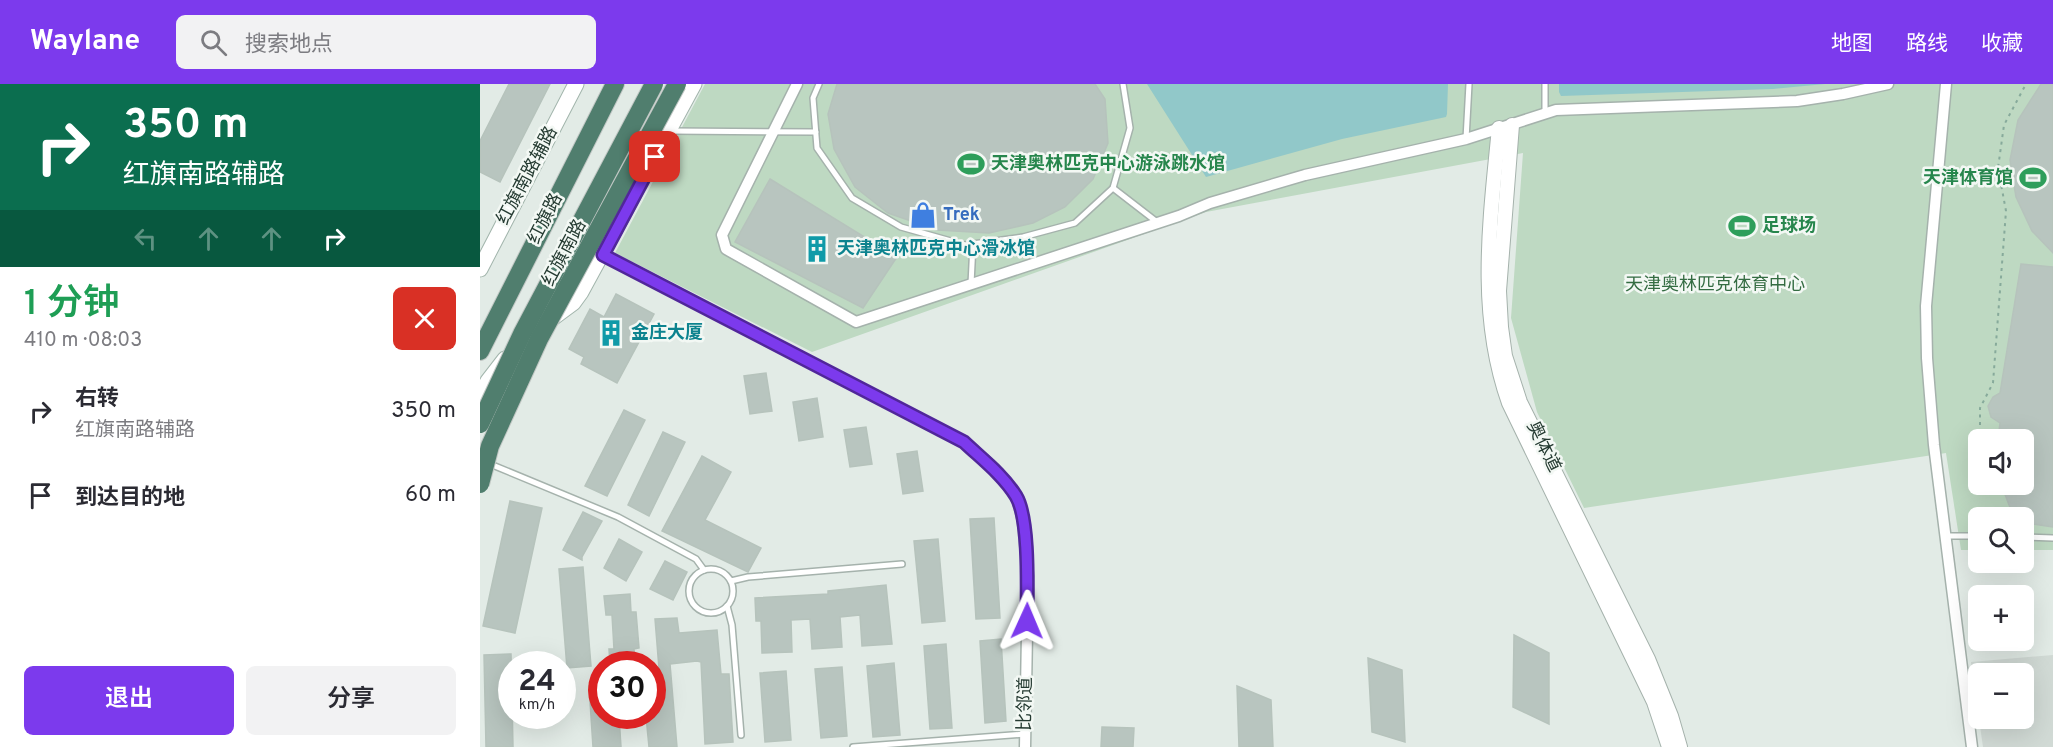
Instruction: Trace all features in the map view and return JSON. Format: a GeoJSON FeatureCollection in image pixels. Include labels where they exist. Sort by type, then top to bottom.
{"type":"FeatureCollection","features":[{"type":"Feature","properties":{"kind":"highway","name":"红旗南路"},"geometry":{"type":"LineString","coordinates":[[480,424],[522,334],[654,84]]}},
{"type":"Feature","properties":{"kind":"highway","name":"红旗路"},"geometry":{"type":"LineString","coordinates":[[480,351],[614,85]]}},
{"type":"Feature","properties":{"kind":"highway"},"geometry":{"type":"LineString","coordinates":[[480,470],[485,453],[539,339],[673,89]]}},
{"type":"Feature","properties":{"kind":"highway"},"geometry":{"type":"LineString","coordinates":[[480,484],[485,453]]}},
{"type":"Feature","properties":{"kind":"main road","name":"红旗南路辅路"},"geometry":{"type":"LineString","coordinates":[[480,269],[576,84]]}},
{"type":"Feature","properties":{"kind":"main road"},"geometry":{"type":"LineString","coordinates":[[480,396],[506,357],[532,333],[573,303],[603,255],[694,84]]}},
{"type":"Feature","properties":{"kind":"street"},"geometry":{"type":"LineString","coordinates":[[797,84],[722,235],[726,249],[856,322],[1158,223],[1210,203],[1305,175],[1466,139],[1556,110],[1797,101],[1888,84]]}},
{"type":"Feature","properties":{"kind":"street"},"geometry":{"type":"LineString","coordinates":[[1946,84],[1926,316],[1929,399],[1972,747]]}},
{"type":"Feature","properties":{"kind":"street"},"geometry":{"type":"LineString","coordinates":[[1505,126],[1488,243],[1491,332],[1497,365],[1509,403],[1654,702],[1669,747]]}},
{"type":"Feature","properties":{"kind":"street","name":"奥体道"},"geometry":{"type":"LineString","coordinates":[[1505,126],[1499,291],[1505,356],[1520,402],[1648,659],[1671,716],[1680,747]]}},
{"type":"Feature","properties":{"kind":"street","name":"比邻道"},"geometry":{"type":"LineString","coordinates":[[603,255],[964,442],[994,469],[1017,498],[1023,521],[1028,576],[1024,747]]}},
{"type":"Feature","properties":{"kind":"lane"},"geometry":{"type":"LineString","coordinates":[[819,84],[813,99],[817,148],[852,198],[901,227],[965,245],[1023,237],[1075,223],[1113,188],[1130,128],[1123,84]]}},
{"type":"Feature","properties":{"kind":"lane"},"geometry":{"type":"LineString","coordinates":[[1466,139],[1469,84]]}},
{"type":"Feature","properties":{"kind":"lane"},"geometry":{"type":"LineString","coordinates":[[1545,84],[1545,113]]}},
{"type":"Feature","properties":{"kind":"lane"},"geometry":{"type":"LineString","coordinates":[[669,131],[816,132]]}},
{"type":"Feature","properties":{"kind":"lane"},"geometry":{"type":"LineString","coordinates":[[1113,188],[1158,223]]}},
{"type":"Feature","properties":{"kind":"lane"},"geometry":{"type":"LineString","coordinates":[[971,284],[973,244]]}},
{"type":"Feature","properties":{"kind":"lane"},"geometry":{"type":"LineString","coordinates":[[485,453],[618,517],[696,560],[704,570]]}},
{"type":"Feature","properties":{"kind":"lane"},"geometry":{"type":"LineString","coordinates":[[1946,536],[1968,536]]}},
{"type":"Feature","properties":{"kind":"lane"},"geometry":{"type":"LineString","coordinates":[[2034,537],[2053,538]]}},
{"type":"Feature","properties":{"kind":"lane"},"geometry":{"type":"LineString","coordinates":[[731,581],[748,577],[902,564]]}},
{"type":"Feature","properties":{"kind":"lane"},"geometry":{"type":"LineString","coordinates":[[728,606],[714,613],[695,605],[691,599],[690,585],[697,573],[718,569],[725,573],[731,581],[734,593],[728,606],[732,625],[741,735]]}},
{"type":"Feature","properties":{"kind":"lane"},"geometry":{"type":"LineString","coordinates":[[853,747],[1025,734]]}},
{"type":"Feature","properties":{"kind":"path"},"geometry":{"type":"LineString","coordinates":[[1980,429],[1980,408],[1993,383],[2006,211],[1998,168],[2004,125],[2026,84]]}},
{"type":"Feature","properties":{"kind":"shaded area"},"geometry":{"type":"Polygon","coordinates":[[[2053,655],[2053,747],[1983,747],[1980,729],[2034,729],[2034,663],[1971,662],[2053,655]]]}},
{"type":"Feature","properties":{"kind":"green space","name":"天津奥林匹克体育中心"},"geometry":{"type":"Polygon","coordinates":[[[705,84],[2053,84],[2053,550],[2034,550],[2034,507],[1968,507],[1968,550],[1961,550],[1946,453],[1584,508],[1537,412],[1511,318],[1523,153],[1206,212],[812,352],[615,253],[705,84]]]}},
{"type":"Feature","properties":{"kind":"water"},"geometry":{"type":"Polygon","coordinates":[[[1147,84],[1448,84],[1447,114],[1446,117],[1342,139],[1206,177],[1147,84]]]}},
{"type":"Feature","properties":{"kind":"water"},"geometry":{"type":"Polygon","coordinates":[[[1559,84],[1825,84],[1773,89],[1561,96],[1559,84]]]}},
{"type":"Feature","properties":{"kind":"building"},"geometry":{"type":"Polygon","coordinates":[[[509,84],[550,84],[500,182],[480,172],[480,141],[509,84]]]}},
{"type":"Feature","properties":{"kind":"building","name":"天津奥林匹克中心游泳跳水馆"},"geometry":{"type":"Polygon","coordinates":[[[837,84],[1095,84],[1105,99],[1108,143],[1093,179],[1065,207],[1033,223],[989,233],[937,230],[888,213],[855,187],[834,149],[828,114],[837,84]]]}},
{"type":"Feature","properties":{"kind":"building","name":"天津体育馆"},"geometry":{"type":"Polygon","coordinates":[[[2041,84],[2053,84],[2053,253],[2032,231],[2016,197],[2010,160],[2018,120],[2041,84]]]}},
{"type":"Feature","properties":{"kind":"building","name":"天津奥林匹克中心滑冰馆"},"geometry":{"type":"Polygon","coordinates":[[[770,179],[897,257],[863,308],[735,242],[770,179]]]}},
{"type":"Feature","properties":{"kind":"building"},"geometry":{"type":"Polygon","coordinates":[[[2021,264],[2053,267],[2053,527],[2034,524],[2034,507],[2010,507],[2005,495],[2034,495],[2034,429],[1999,429],[2000,423],[1991,417],[1988,406],[1993,397],[2000,393],[2021,264]]]}},
{"type":"Feature","properties":{"kind":"building","name":"金庄大厦"},"geometry":{"type":"Polygon","coordinates":[[[616,294],[654,314],[617,383],[581,364],[584,357],[569,349],[590,309],[604,317],[616,294]]]}},
{"type":"Feature","properties":{"kind":"building"},"geometry":{"type":"Polygon","coordinates":[[[766,373],[772,411],[750,414],[744,376],[766,373]]]}},
{"type":"Feature","properties":{"kind":"building"},"geometry":{"type":"Polygon","coordinates":[[[817,398],[823,437],[799,441],[793,402],[817,398]]]}},
{"type":"Feature","properties":{"kind":"building"},"geometry":{"type":"Polygon","coordinates":[[[624,410],[645,420],[607,496],[585,486],[624,410]]]}},
{"type":"Feature","properties":{"kind":"building"},"geometry":{"type":"Polygon","coordinates":[[[866,427],[872,464],[850,467],[844,430],[866,427]]]}},
{"type":"Feature","properties":{"kind":"building"},"geometry":{"type":"Polygon","coordinates":[[[663,432],[685,442],[649,516],[628,505],[663,432]]]}},
{"type":"Feature","properties":{"kind":"building"},"geometry":{"type":"Polygon","coordinates":[[[917,451],[923,491],[903,494],[897,454],[917,451]]]}},
{"type":"Feature","properties":{"kind":"building"},"geometry":{"type":"Polygon","coordinates":[[[702,456],[731,472],[705,520],[761,548],[748,572],[662,531],[702,456]]]}},
{"type":"Feature","properties":{"kind":"building"},"geometry":{"type":"Polygon","coordinates":[[[510,501],[542,508],[515,633],[483,626],[510,501]]]}},
{"type":"Feature","properties":{"kind":"building"},"geometry":{"type":"Polygon","coordinates":[[[583,512],[602,521],[582,560],[563,550],[583,512]]]}},
{"type":"Feature","properties":{"kind":"building"},"geometry":{"type":"Polygon","coordinates":[[[994,518],[1000,618],[976,619],[970,519],[994,518]]]}},
{"type":"Feature","properties":{"kind":"building"},"geometry":{"type":"Polygon","coordinates":[[[619,539],[642,552],[626,581],[604,568],[619,539]]]}},
{"type":"Feature","properties":{"kind":"building"},"geometry":{"type":"Polygon","coordinates":[[[938,539],[945,621],[922,623],[914,541],[938,539]]]}},
{"type":"Feature","properties":{"kind":"building"},"geometry":{"type":"Polygon","coordinates":[[[665,561],[687,572],[673,600],[650,589],[665,561]]]}},
{"type":"Feature","properties":{"kind":"building"},"geometry":{"type":"Polygon","coordinates":[[[583,567],[590,651],[588,666],[576,667],[576,651],[566,651],[559,569],[583,567]]]}},
{"type":"Feature","properties":{"kind":"building"},"geometry":{"type":"Polygon","coordinates":[[[886,585],[892,644],[862,646],[860,615],[840,617],[842,647],[812,649],[810,619],[791,620],[792,652],[762,653],[761,621],[756,621],[755,598],[828,594],[828,591],[886,585]]]}},
{"type":"Feature","properties":{"kind":"building"},"geometry":{"type":"Polygon","coordinates":[[[630,594],[631,612],[636,612],[639,648],[634,651],[609,651],[609,649],[614,649],[612,615],[606,615],[604,596],[630,594]]]}},
{"type":"Feature","properties":{"kind":"building"},"geometry":{"type":"Polygon","coordinates":[[[677,618],[679,633],[717,630],[721,674],[729,674],[733,742],[705,744],[701,662],[697,661],[670,664],[677,747],[649,747],[647,729],[666,729],[666,651],[658,651],[655,619],[677,618]]]}},
{"type":"Feature","properties":{"kind":"building"},"geometry":{"type":"Polygon","coordinates":[[[1514,635],[1549,653],[1549,724],[1513,707],[1514,635]]]}},
{"type":"Feature","properties":{"kind":"building"},"geometry":{"type":"Polygon","coordinates":[[[1001,639],[1006,721],[985,723],[980,641],[1001,639]]]}},
{"type":"Feature","properties":{"kind":"building"},"geometry":{"type":"Polygon","coordinates":[[[946,644],[952,728],[930,729],[924,646],[946,644]]]}},
{"type":"Feature","properties":{"kind":"building"},"geometry":{"type":"Polygon","coordinates":[[[498,654],[498,729],[513,729],[513,747],[486,747],[484,655],[498,654]]]}},
{"type":"Feature","properties":{"kind":"building"},"geometry":{"type":"Polygon","coordinates":[[[1368,658],[1402,670],[1405,742],[1372,732],[1368,658]]]}},
{"type":"Feature","properties":{"kind":"building"},"geometry":{"type":"Polygon","coordinates":[[[894,663],[900,735],[873,737],[867,666],[894,663]]]}},
{"type":"Feature","properties":{"kind":"building"},"geometry":{"type":"Polygon","coordinates":[[[842,667],[847,736],[821,738],[815,669],[842,667]]]}},
{"type":"Feature","properties":{"kind":"building"},"geometry":{"type":"Polygon","coordinates":[[[786,671],[791,740],[765,742],[760,673],[786,671]]]}},
{"type":"Feature","properties":{"kind":"building"},"geometry":{"type":"Polygon","coordinates":[[[1237,686],[1271,700],[1273,747],[1239,747],[1237,686]]]}},
{"type":"Feature","properties":{"kind":"building"},"geometry":{"type":"Polygon","coordinates":[[[1102,727],[1134,728],[1133,747],[1101,747],[1102,727]]]}},
{"type":"Feature","properties":{"kind":"building"},"geometry":{"type":"Polygon","coordinates":[[[592,729],[620,729],[621,747],[593,747],[592,729]]]}},
{"type":"Feature","properties":{"kind":"place","name":"天津奥林匹克中心游泳跳水馆"},"geometry":{"type":"Point","coordinates":[971,164]}},
{"type":"Feature","properties":{"kind":"place","name":"天津体育馆"},"geometry":{"type":"Point","coordinates":[2033,178]}},
{"type":"Feature","properties":{"kind":"place","name":"Trek"},"geometry":{"type":"Point","coordinates":[923,215]}},
{"type":"Feature","properties":{"kind":"place","name":"足球场"},"geometry":{"type":"Point","coordinates":[1742,226]}},
{"type":"Feature","properties":{"kind":"place","name":"天津奥林匹克中心滑冰馆"},"geometry":{"type":"Point","coordinates":[817,249]}},
{"type":"Feature","properties":{"kind":"place","name":"金庄大厦"},"geometry":{"type":"Point","coordinates":[611,333]}},
{"type":"Feature","properties":{"kind":"route"},"geometry":{"type":"LineString","coordinates":[[655,157],[603,255],[853,387],[964,442],[994,469],[1017,498],[1023,521],[1028,576],[1027,621]]}}]}
